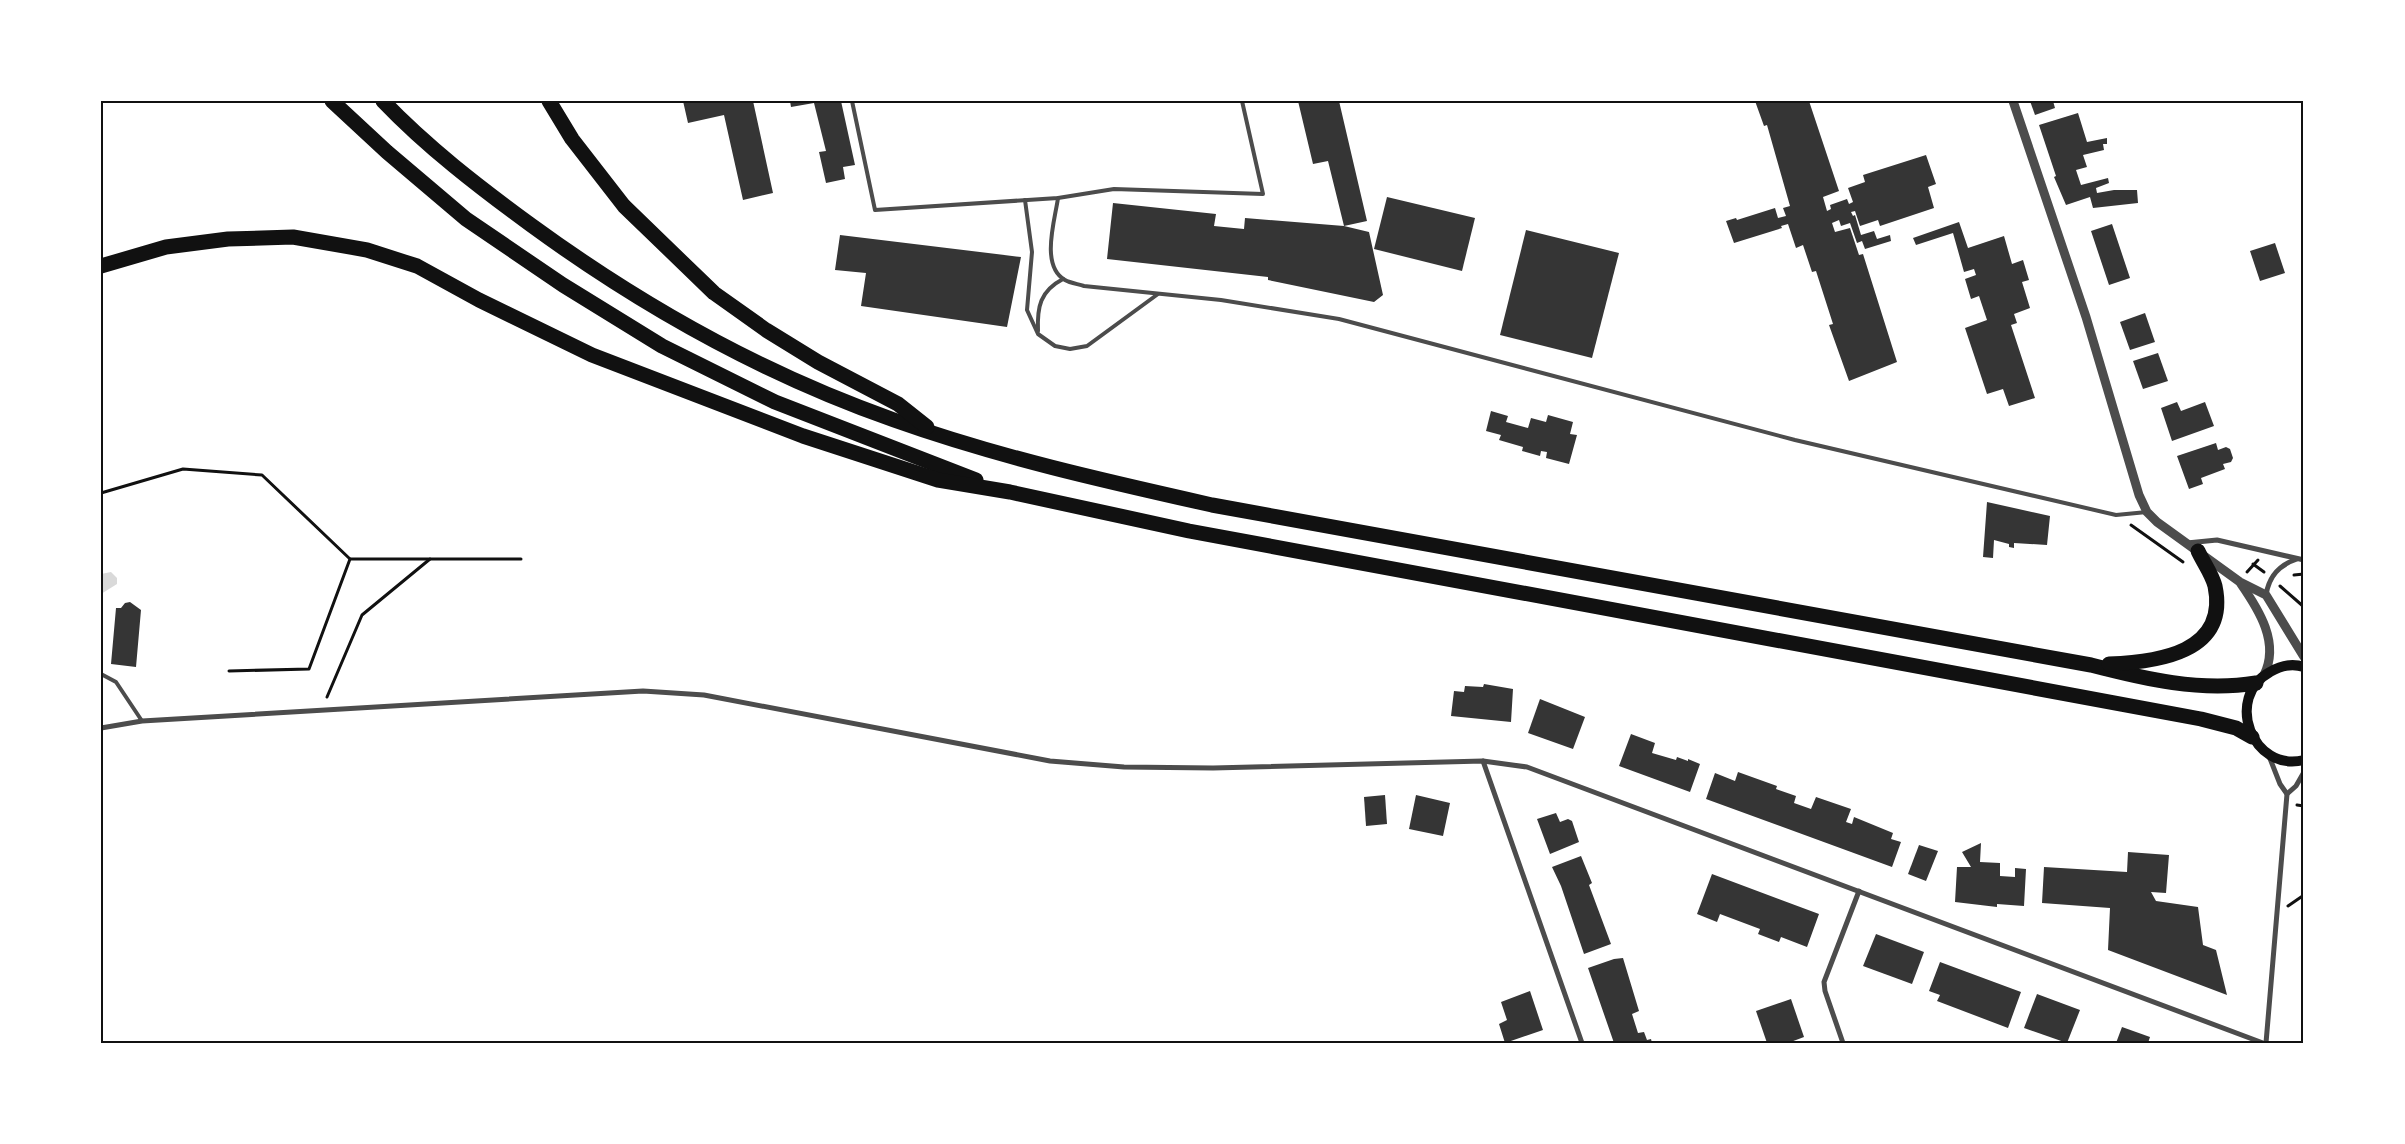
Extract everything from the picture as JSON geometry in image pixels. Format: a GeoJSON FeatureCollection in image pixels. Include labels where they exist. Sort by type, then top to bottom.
{"type":"FeatureCollection","features":[{"type":"Feature","properties":{"kind":"highway"},"geometry":{"type":"LineString","coordinates":[[332,101],[387,152],[466,219],[563,285],[662,346],[775,402],[1010,492]]}},
{"type":"Feature","properties":{"kind":"highway"},"geometry":{"type":"LineString","coordinates":[[383,101],[403,122],[488,193],[577,259],[668,316],[734,351],[818,390],[936,434],[1097,480],[1212,505],[2091,665],[2166,682],[2224,686],[2260,679]]}},
{"type":"Feature","properties":{"kind":"highway"},"geometry":{"type":"LineString","coordinates":[[549,101],[572,138],[624,206],[714,293],[766,330],[818,362],[898,404],[936,434]]}},
{"type":"Feature","properties":{"kind":"highway"},"geometry":{"type":"LineString","coordinates":[[101,266],[166,247],[228,239],[292,237],[367,250],[417,266],[479,300],[592,355],[803,436],[938,480],[1010,492],[1189,531],[2201,719],[2236,728],[2252,737]]}},
{"type":"Feature","properties":{"kind":"highway"},"geometry":{"type":"LineString","coordinates":[[2091,665],[2130,663],[2166,657],[2187,650],[2202,638],[2212,621],[2216,599],[2214,585],[2192,547]]}},
{"type":"Feature","properties":{"kind":"main road"},"geometry":{"type":"LineString","coordinates":[[2304,667],[2288,666],[2276,668],[2260,679],[2249,695],[2246,708],[2246,722],[2252,737],[2268,754],[2289,761],[2304,760]]}},
{"type":"Feature","properties":{"kind":"street"},"geometry":{"type":"LineString","coordinates":[[2013,101],[2086,317],[2139,495],[2147,512],[2157,522],[2240,582],[2266,596],[2304,658]]}},
{"type":"Feature","properties":{"kind":"street"},"geometry":{"type":"LineString","coordinates":[[2192,547],[2204,540],[2217,540],[2301,560]]}},
{"type":"Feature","properties":{"kind":"street"},"geometry":{"type":"LineString","coordinates":[[2266,596],[2267,586],[2277,569],[2301,560]]}},
{"type":"Feature","properties":{"kind":"street"},"geometry":{"type":"LineString","coordinates":[[2240,582],[2260,612],[2268,637],[2269,661],[2260,679]]}},
{"type":"Feature","properties":{"kind":"street"},"geometry":{"type":"LineString","coordinates":[[101,728],[142,721],[643,691],[704,695],[1050,761],[1124,767],[1213,768],[1483,762],[1526,767],[2265,1043],[2287,794],[2280,784],[2268,754]]}},
{"type":"Feature","properties":{"kind":"street"},"geometry":{"type":"LineString","coordinates":[[1483,762],[1582,1043]]}},
{"type":"Feature","properties":{"kind":"street"},"geometry":{"type":"LineString","coordinates":[[2287,794],[2296,786],[2304,772]]}},
{"type":"Feature","properties":{"kind":"street"},"geometry":{"type":"LineString","coordinates":[[1843,1043],[1825,991],[1824,982],[1859,891]]}},
{"type":"Feature","properties":{"kind":"lane"},"geometry":{"type":"LineString","coordinates":[[852,101],[875,210],[1058,198],[1114,189],[1263,194],[1242,101]]}},
{"type":"Feature","properties":{"kind":"lane"},"geometry":{"type":"LineString","coordinates":[[1058,198],[1049,249],[1054,267],[1063,279],[1084,286],[1221,300],[1339,319],[1795,440],[2116,515],[2147,512]]}},
{"type":"Feature","properties":{"kind":"lane"},"geometry":{"type":"LineString","coordinates":[[1025,200],[1032,252],[1027,310],[1038,334],[1055,346],[1070,349],[1087,346],[1158,294]]}},
{"type":"Feature","properties":{"kind":"lane"},"geometry":{"type":"LineString","coordinates":[[1038,334],[1037,312],[1043,297],[1051,285],[1063,279]]}},
{"type":"Feature","properties":{"kind":"lane"},"geometry":{"type":"LineString","coordinates":[[101,674],[116,682],[142,721]]}},
{"type":"Feature","properties":{"kind":"path"},"geometry":{"type":"LineString","coordinates":[[101,493],[184,469],[262,475],[350,559],[521,559]]}},
{"type":"Feature","properties":{"kind":"path"},"geometry":{"type":"LineString","coordinates":[[229,671],[309,669],[350,559]]}},
{"type":"Feature","properties":{"kind":"path"},"geometry":{"type":"LineString","coordinates":[[327,697],[362,615],[430,559]]}},
{"type":"Feature","properties":{"kind":"path"},"geometry":{"type":"LineString","coordinates":[[2279,586],[2304,607]]}},
{"type":"Feature","properties":{"kind":"path"},"geometry":{"type":"LineString","coordinates":[[2278,907],[2291,906],[2304,895]]}},
{"type":"Feature","properties":{"kind":"shaded area"},"geometry":{"type":"Polygon","coordinates":[[[111,572],[117,578],[117,584],[101,594],[101,574],[111,572]]]}},
{"type":"Feature","properties":{"kind":"building"},"geometry":{"type":"Polygon","coordinates":[[[683,101],[753,101],[773,193],[743,200],[724,115],[688,123],[683,101]]]}},
{"type":"Feature","properties":{"kind":"building"},"geometry":{"type":"Polygon","coordinates":[[[790,101],[841,101],[855,165],[843,167],[845,179],[826,183],[819,152],[826,151],[814,103],[791,107],[790,101]]]}},
{"type":"Feature","properties":{"kind":"building"},"geometry":{"type":"Polygon","coordinates":[[[1298,101],[1339,101],[1367,221],[1344,226],[1328,161],[1313,164],[1298,101]]]}},
{"type":"Feature","properties":{"kind":"building"},"geometry":{"type":"Polygon","coordinates":[[[1755,101],[1809,101],[1839,191],[1823,197],[1827,211],[1831,209],[1830,205],[1847,199],[1849,204],[1853,202],[1848,188],[1865,182],[1863,175],[1926,155],[1936,184],[1928,187],[1934,208],[1880,226],[1878,220],[1860,226],[1855,211],[1851,212],[1853,216],[1855,215],[1861,235],[1874,231],[1877,239],[1890,235],[1891,241],[1865,249],[1862,241],[1857,243],[1850,223],[1841,226],[1839,220],[1832,223],[1835,232],[1850,228],[1859,255],[1863,254],[1897,362],[1849,381],[1829,325],[1833,324],[1816,271],[1812,272],[1803,245],[1796,248],[1788,224],[1781,226],[1782,228],[1734,243],[1726,221],[1736,218],[1737,220],[1775,208],[1778,218],[1786,216],[1783,208],[1790,206],[1767,125],[1764,126],[1755,101]]]}},
{"type":"Feature","properties":{"kind":"building"},"geometry":{"type":"Polygon","coordinates":[[[2030,101],[2053,101],[2055,108],[2035,115],[2030,101]]]}},
{"type":"Feature","properties":{"kind":"building"},"geometry":{"type":"Polygon","coordinates":[[[2078,113],[2087,142],[2107,138],[2107,144],[2103,144],[2104,150],[2083,155],[2087,167],[2076,170],[2081,185],[2108,178],[2109,183],[2096,188],[2097,193],[2114,190],[2137,190],[2138,203],[2093,208],[2090,197],[2066,205],[2054,177],[2056,176],[2039,125],[2078,113]]]}},
{"type":"Feature","properties":{"kind":"building"},"geometry":{"type":"Polygon","coordinates":[[[1387,197],[1475,218],[1462,271],[1374,249],[1387,197]]]}},
{"type":"Feature","properties":{"kind":"building"},"geometry":{"type":"Polygon","coordinates":[[[1113,203],[1216,214],[1214,226],[1244,229],[1245,218],[1344,226],[1369,232],[1383,295],[1374,302],[1268,280],[1268,277],[1107,259],[1113,203]]]}},
{"type":"Feature","properties":{"kind":"building"},"geometry":{"type":"Polygon","coordinates":[[[1959,222],[1968,248],[2004,236],[2012,264],[2023,260],[2029,280],[2022,282],[2030,308],[2014,314],[2017,323],[2011,325],[2035,398],[2009,406],[2003,389],[1987,394],[1965,328],[1987,320],[1979,296],[1971,299],[1965,279],[1976,275],[1974,269],[1964,272],[1953,233],[1916,245],[1913,238],[1959,222]]]}},
{"type":"Feature","properties":{"kind":"building"},"geometry":{"type":"Polygon","coordinates":[[[2112,224],[2130,278],[2109,285],[2091,231],[2112,224]]]}},
{"type":"Feature","properties":{"kind":"building"},"geometry":{"type":"Polygon","coordinates":[[[1526,230],[1619,253],[1592,358],[1500,335],[1526,230]]]}},
{"type":"Feature","properties":{"kind":"building"},"geometry":{"type":"Polygon","coordinates":[[[840,235],[1021,257],[1007,327],[861,306],[866,273],[835,270],[840,235]]]}},
{"type":"Feature","properties":{"kind":"building"},"geometry":{"type":"Polygon","coordinates":[[[2275,243],[2285,273],[2260,281],[2250,251],[2275,243]]]}},
{"type":"Feature","properties":{"kind":"building"},"geometry":{"type":"Polygon","coordinates":[[[2145,313],[2155,342],[2130,350],[2120,322],[2145,313]]]}},
{"type":"Feature","properties":{"kind":"building"},"geometry":{"type":"Polygon","coordinates":[[[2158,353],[2168,381],[2143,389],[2133,361],[2158,353]]]}},
{"type":"Feature","properties":{"kind":"building"},"geometry":{"type":"Polygon","coordinates":[[[2177,402],[2181,411],[2205,402],[2214,426],[2172,441],[2161,408],[2177,402]]]}},
{"type":"Feature","properties":{"kind":"building"},"geometry":{"type":"Polygon","coordinates":[[[1491,411],[1508,416],[1506,422],[1528,428],[1531,418],[1546,422],[1548,415],[1573,422],[1570,434],[1577,435],[1569,464],[1546,458],[1547,452],[1541,451],[1540,456],[1522,451],[1523,447],[1499,440],[1501,435],[1486,431],[1491,411]]]}},
{"type":"Feature","properties":{"kind":"building"},"geometry":{"type":"Polygon","coordinates":[[[2216,443],[2218,450],[2226,447],[2230,449],[2233,458],[2231,462],[2223,464],[2225,469],[2201,478],[2203,484],[2189,489],[2177,456],[2216,443]]]}},
{"type":"Feature","properties":{"kind":"building"},"geometry":{"type":"Polygon","coordinates":[[[1987,502],[2050,516],[2047,545],[2014,543],[2014,548],[2009,547],[2009,544],[1994,540],[1993,558],[1983,557],[1987,502]]]}},
{"type":"Feature","properties":{"kind":"building"},"geometry":{"type":"Polygon","coordinates":[[[130,602],[141,610],[136,667],[111,664],[116,608],[121,608],[125,603],[130,602]]]}},
{"type":"Feature","properties":{"kind":"building"},"geometry":{"type":"Polygon","coordinates":[[[1484,684],[1513,689],[1511,722],[1451,716],[1454,691],[1464,692],[1465,686],[1483,687],[1484,684]]]}},
{"type":"Feature","properties":{"kind":"building"},"geometry":{"type":"Polygon","coordinates":[[[1540,699],[1585,717],[1573,749],[1528,733],[1540,699]]]}},
{"type":"Feature","properties":{"kind":"building"},"geometry":{"type":"Polygon","coordinates":[[[1631,734],[1655,743],[1652,753],[1676,760],[1677,757],[1688,761],[1688,759],[1700,764],[1690,792],[1619,766],[1631,734]]]}},
{"type":"Feature","properties":{"kind":"building"},"geometry":{"type":"Polygon","coordinates":[[[1738,772],[1777,786],[1776,789],[1796,796],[1794,803],[1811,809],[1816,797],[1851,809],[1846,822],[1852,824],[1854,817],[1893,833],[1891,839],[1901,842],[1892,867],[1706,799],[1715,773],[1735,781],[1738,772]]]}},
{"type":"Feature","properties":{"kind":"building"},"geometry":{"type":"Polygon","coordinates":[[[1385,795],[1387,824],[1366,826],[1364,797],[1385,795]]]}},
{"type":"Feature","properties":{"kind":"building"},"geometry":{"type":"Polygon","coordinates":[[[1416,795],[1450,803],[1443,836],[1409,829],[1416,795]]]}},
{"type":"Feature","properties":{"kind":"building"},"geometry":{"type":"Polygon","coordinates":[[[1556,813],[1560,822],[1568,819],[1572,821],[1579,842],[1550,854],[1537,819],[1556,813]]]}},
{"type":"Feature","properties":{"kind":"building"},"geometry":{"type":"Polygon","coordinates":[[[1981,843],[1980,862],[2000,863],[2000,876],[2015,877],[2015,868],[2026,869],[2024,906],[1997,904],[1997,907],[1955,902],[1957,867],[1971,867],[1962,852],[1981,843]]]}},
{"type":"Feature","properties":{"kind":"building"},"geometry":{"type":"Polygon","coordinates":[[[1919,845],[1938,851],[1926,881],[1908,874],[1919,845]]]}},
{"type":"Feature","properties":{"kind":"building"},"geometry":{"type":"Polygon","coordinates":[[[2128,852],[2169,855],[2166,893],[2151,892],[2156,901],[2198,907],[2203,945],[2216,950],[2227,995],[2108,950],[2110,908],[2042,903],[2044,867],[2127,872],[2128,852]]]}},
{"type":"Feature","properties":{"kind":"building"},"geometry":{"type":"Polygon","coordinates":[[[1581,856],[1592,883],[1589,885],[1611,944],[1584,954],[1561,886],[1552,867],[1581,856]]]}},
{"type":"Feature","properties":{"kind":"building"},"geometry":{"type":"Polygon","coordinates":[[[1712,874],[1819,914],[1807,947],[1781,937],[1779,942],[1758,934],[1760,929],[1720,914],[1717,922],[1697,914],[1712,874]]]}},
{"type":"Feature","properties":{"kind":"building"},"geometry":{"type":"Polygon","coordinates":[[[1876,934],[1924,952],[1912,984],[1863,966],[1876,934]]]}},
{"type":"Feature","properties":{"kind":"building"},"geometry":{"type":"Polygon","coordinates":[[[1623,958],[1639,1011],[1632,1014],[1638,1033],[1644,1032],[1647,1040],[1651,1039],[1652,1043],[1614,1043],[1588,968],[1614,959],[1623,958]]]}},
{"type":"Feature","properties":{"kind":"building"},"geometry":{"type":"Polygon","coordinates":[[[1940,962],[2021,992],[2008,1028],[1937,1001],[1940,995],[1929,991],[1940,962]]]}},
{"type":"Feature","properties":{"kind":"building"},"geometry":{"type":"Polygon","coordinates":[[[1530,991],[1543,1030],[1505,1043],[1499,1024],[1507,1020],[1501,1002],[1530,991]]]}},
{"type":"Feature","properties":{"kind":"building"},"geometry":{"type":"Polygon","coordinates":[[[2037,994],[2080,1010],[2067,1043],[2024,1028],[2037,994]]]}},
{"type":"Feature","properties":{"kind":"building"},"geometry":{"type":"Polygon","coordinates":[[[1791,999],[1804,1037],[1788,1043],[1767,1043],[1756,1011],[1791,999]]]}},
{"type":"Feature","properties":{"kind":"building"},"geometry":{"type":"Polygon","coordinates":[[[2122,1027],[2150,1037],[2148,1043],[2116,1043],[2122,1027]]]}}]}
